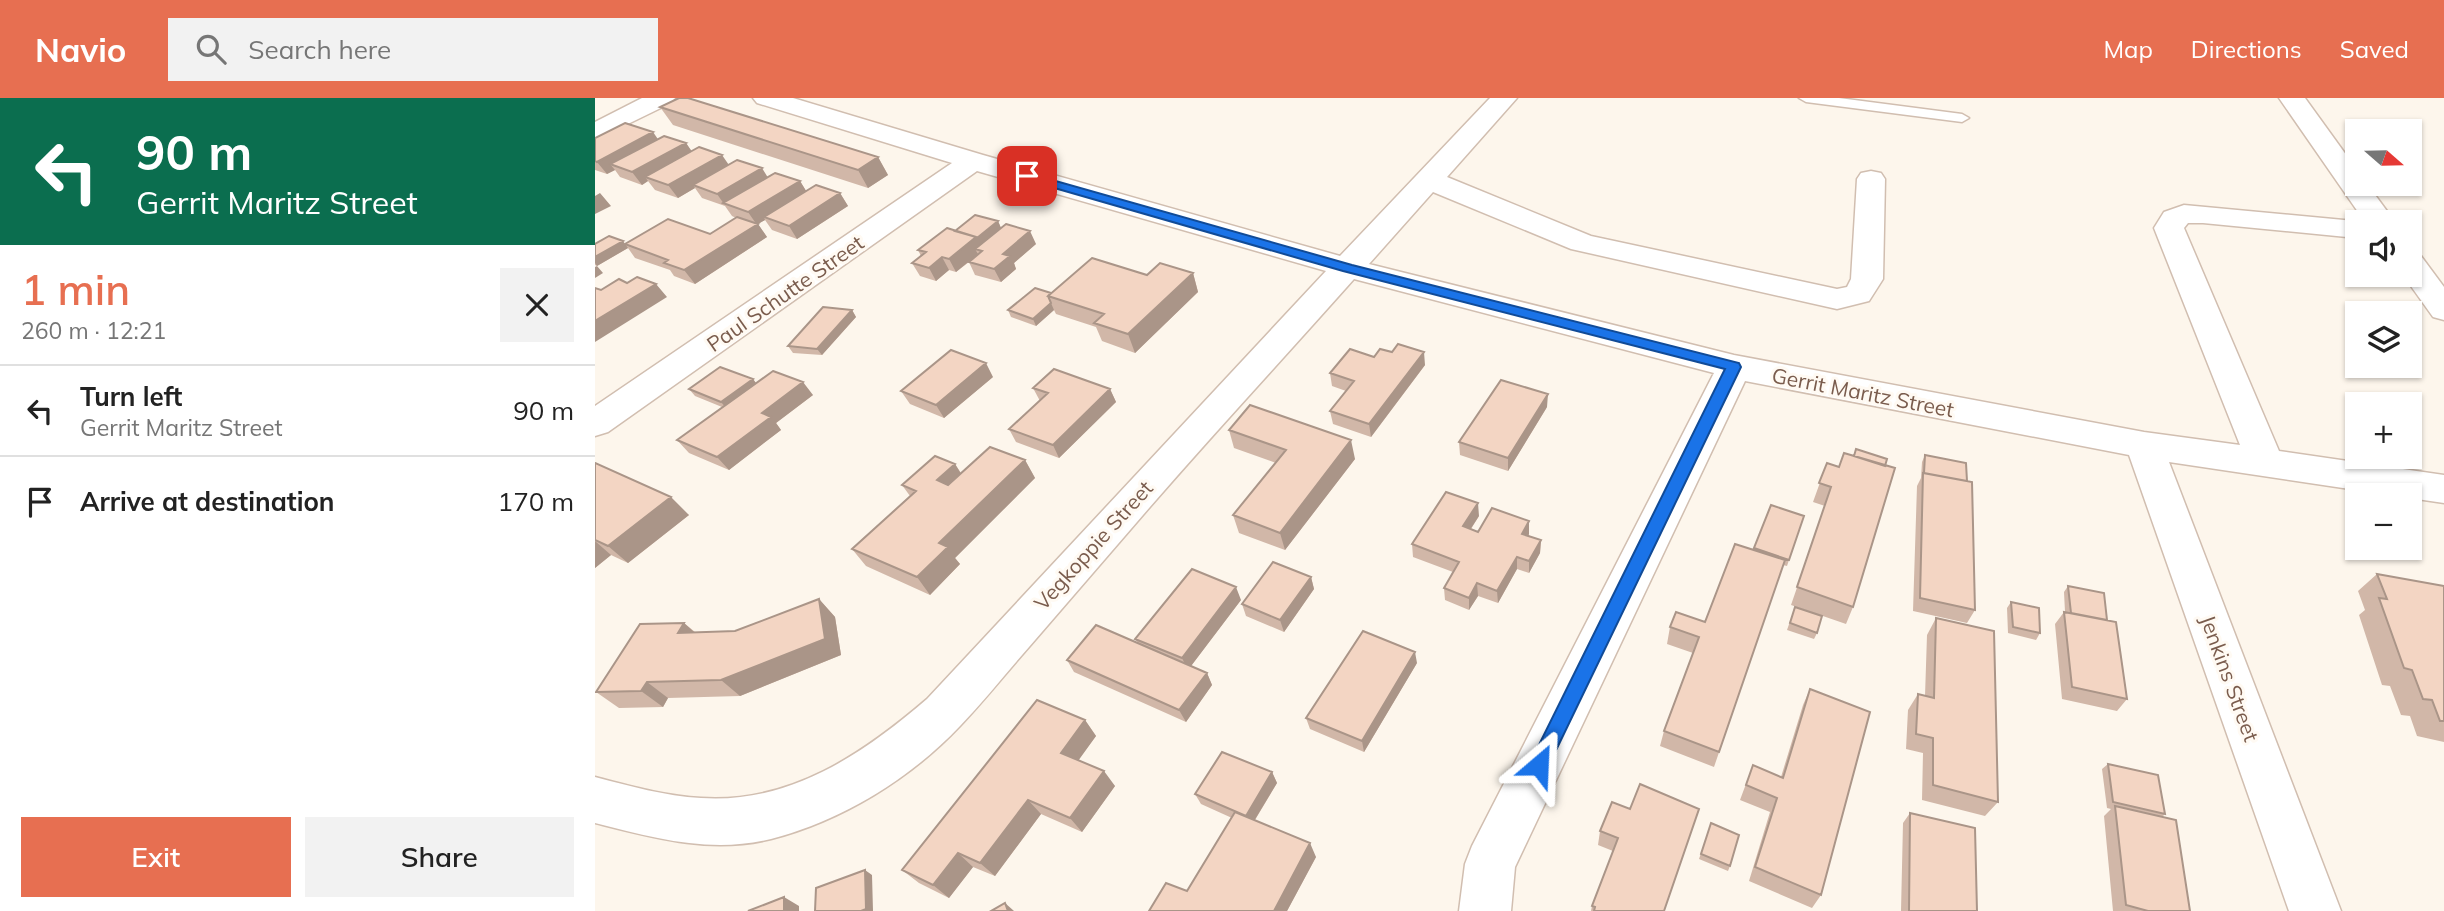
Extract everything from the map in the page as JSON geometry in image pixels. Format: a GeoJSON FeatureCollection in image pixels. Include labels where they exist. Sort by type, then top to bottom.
{"type":"FeatureCollection","features":[{"type":"Feature","properties":{"kind":"street"},"geometry":{"type":"LineString","coordinates":[[595,132],[662,98]]}},
{"type":"Feature","properties":{"kind":"street","name":"Gerrit Maritz Street"},"geometry":{"type":"LineString","coordinates":[[766,98],[973,161],[1348,268],[1734,367],[2144,445],[2444,489]]}},
{"type":"Feature","properties":{"kind":"street","name":"Vegkoppie Street"},"geometry":{"type":"LineString","coordinates":[[595,800],[662,817],[731,822],[792,808],[837,789],[874,769],[914,740],[943,713],[1145,487],[1504,98]]}},
{"type":"Feature","properties":{"kind":"street"},"geometry":{"type":"LineString","coordinates":[[2293,98],[2372,210]]}},
{"type":"Feature","properties":{"kind":"street","name":"Paul Schutte Street"},"geometry":{"type":"LineString","coordinates":[[595,423],[973,161]]}},
{"type":"Feature","properties":{"kind":"street"},"geometry":{"type":"LineString","coordinates":[[1429,180],[1582,243],[1837,299],[1859,294],[1867,279],[1871,179]]}},
{"type":"Feature","properties":{"kind":"street"},"geometry":{"type":"LineString","coordinates":[[2266,463],[2169,228],[2173,218],[2184,214],[2345,228]]}},
{"type":"Feature","properties":{"kind":"street"},"geometry":{"type":"LineString","coordinates":[[2422,280],[2444,310]]}},
{"type":"Feature","properties":{"kind":"street"},"geometry":{"type":"LineString","coordinates":[[1485,911],[1490,864],[1734,367]]}},
{"type":"Feature","properties":{"kind":"street","name":"Jenkins Street"},"geometry":{"type":"LineString","coordinates":[[2144,445],[2315,911]]}},
{"type":"Feature","properties":{"kind":"lane"},"geometry":{"type":"LineString","coordinates":[[1806,98],[1962,118]]}},
{"type":"Feature","properties":{"kind":"building"},"geometry":{"type":"Polygon","coordinates":[[[679,98],[688,98],[878,157],[858,170],[660,107],[679,98]]]}},
{"type":"Feature","properties":{"kind":"building"},"geometry":{"type":"Polygon","coordinates":[[[625,123],[653,132],[595,161],[595,138],[625,123]]]}},
{"type":"Feature","properties":{"kind":"building"},"geometry":{"type":"Polygon","coordinates":[[[664,136],[686,143],[632,172],[610,164],[664,136]]]}},
{"type":"Feature","properties":{"kind":"building"},"geometry":{"type":"Polygon","coordinates":[[[699,147],[722,155],[668,185],[645,177],[699,147]]]}},
{"type":"Feature","properties":{"kind":"building"},"geometry":{"type":"Polygon","coordinates":[[[737,160],[762,168],[717,194],[693,185],[737,160]]]}},
{"type":"Feature","properties":{"kind":"building"},"geometry":{"type":"Polygon","coordinates":[[[775,173],[800,181],[748,212],[723,203],[775,173]]]}},
{"type":"Feature","properties":{"kind":"building"},"geometry":{"type":"Polygon","coordinates":[[[816,185],[840,193],[789,226],[764,217],[816,185]]]}},
{"type":"Feature","properties":{"kind":"building"},"geometry":{"type":"Polygon","coordinates":[[[975,215],[998,221],[977,238],[955,231],[975,215]]]}},
{"type":"Feature","properties":{"kind":"building"},"geometry":{"type":"Polygon","coordinates":[[[737,217],[758,224],[684,270],[664,263],[668,260],[625,244],[668,219],[710,234],[737,217]]]}},
{"type":"Feature","properties":{"kind":"building"},"geometry":{"type":"Polygon","coordinates":[[[1006,224],[1030,231],[1003,254],[1010,256],[994,269],[969,262],[982,251],[975,249],[1006,224]]]}},
{"type":"Feature","properties":{"kind":"building"},"geometry":{"type":"Polygon","coordinates":[[[947,228],[976,237],[949,259],[942,257],[929,268],[912,263],[926,252],[918,250],[947,228]]]}},
{"type":"Feature","properties":{"kind":"building"},"geometry":{"type":"Polygon","coordinates":[[[609,236],[623,241],[595,257],[595,244],[609,236]]]}},
{"type":"Feature","properties":{"kind":"building"},"geometry":{"type":"Polygon","coordinates":[[[1092,258],[1147,275],[1160,263],[1193,273],[1128,334],[1094,323],[1104,314],[1048,296],[1092,258]]]}},
{"type":"Feature","properties":{"kind":"building"},"geometry":{"type":"Polygon","coordinates":[[[637,277],[656,284],[595,321],[595,288],[601,290],[619,279],[627,283],[637,277]]]}},
{"type":"Feature","properties":{"kind":"building"},"geometry":{"type":"Polygon","coordinates":[[[1035,288],[1051,293],[1048,296],[1051,303],[1033,319],[1008,310],[1035,288]]]}},
{"type":"Feature","properties":{"kind":"building"},"geometry":{"type":"Polygon","coordinates":[[[823,307],[852,310],[817,349],[788,346],[823,307]]]}},
{"type":"Feature","properties":{"kind":"building"},"geometry":{"type":"Polygon","coordinates":[[[1398,344],[1424,352],[1369,424],[1330,411],[1354,381],[1330,373],[1350,349],[1374,357],[1380,349],[1392,352],[1398,344]]]}},
{"type":"Feature","properties":{"kind":"building"},"geometry":{"type":"Polygon","coordinates":[[[951,350],[986,363],[936,405],[901,391],[951,350]]]}},
{"type":"Feature","properties":{"kind":"building"},"geometry":{"type":"Polygon","coordinates":[[[720,367],[753,379],[721,402],[689,389],[720,367]]]}},
{"type":"Feature","properties":{"kind":"building"},"geometry":{"type":"Polygon","coordinates":[[[1054,369],[1110,389],[1053,445],[1009,429],[1048,393],[1033,388],[1054,369]]]}},
{"type":"Feature","properties":{"kind":"building"},"geometry":{"type":"Polygon","coordinates":[[[773,371],[803,382],[762,413],[771,417],[717,457],[677,440],[773,371]]]}},
{"type":"Feature","properties":{"kind":"building"},"geometry":{"type":"Polygon","coordinates":[[[1501,380],[1548,394],[1508,458],[1459,442],[1501,380]]]}},
{"type":"Feature","properties":{"kind":"building"},"geometry":{"type":"Polygon","coordinates":[[[1250,405],[1351,440],[1280,533],[1233,515],[1286,450],[1229,430],[1250,405]]]}},
{"type":"Feature","properties":{"kind":"building"},"geometry":{"type":"Polygon","coordinates":[[[990,447],[1025,460],[939,543],[948,547],[917,577],[852,549],[916,491],[902,485],[935,456],[955,464],[937,480],[948,485],[990,447]]]}},
{"type":"Feature","properties":{"kind":"building"},"geometry":{"type":"Polygon","coordinates":[[[1856,449],[1887,459],[1885,466],[1854,456],[1856,449]]]}},
{"type":"Feature","properties":{"kind":"building"},"geometry":{"type":"Polygon","coordinates":[[[1844,453],[1895,468],[1853,607],[1797,587],[1831,487],[1819,483],[1827,463],[1839,467],[1844,453]]]}},
{"type":"Feature","properties":{"kind":"building"},"geometry":{"type":"Polygon","coordinates":[[[1925,455],[1966,463],[1967,481],[1924,473],[1925,455]]]}},
{"type":"Feature","properties":{"kind":"building"},"geometry":{"type":"Polygon","coordinates":[[[595,463],[671,497],[608,546],[595,540],[595,463]]]}},
{"type":"Feature","properties":{"kind":"building"},"geometry":{"type":"Polygon","coordinates":[[[1923,473],[1972,482],[1975,610],[1920,598],[1923,473]]]}},
{"type":"Feature","properties":{"kind":"building"},"geometry":{"type":"Polygon","coordinates":[[[1446,492],[1478,503],[1463,526],[1478,532],[1492,508],[1529,521],[1522,534],[1541,540],[1529,561],[1517,557],[1497,591],[1477,583],[1469,598],[1444,588],[1459,562],[1412,544],[1446,492]]]}},
{"type":"Feature","properties":{"kind":"building"},"geometry":{"type":"Polygon","coordinates":[[[1771,505],[1804,516],[1789,560],[1754,548],[1771,505]]]}},
{"type":"Feature","properties":{"kind":"building"},"geometry":{"type":"Polygon","coordinates":[[[1735,544],[1785,560],[1719,752],[1664,731],[1699,637],[1670,627],[1676,612],[1705,622],[1735,544]]]}},
{"type":"Feature","properties":{"kind":"building"},"geometry":{"type":"Polygon","coordinates":[[[1273,562],[1311,577],[1280,620],[1242,604],[1273,562]]]}},
{"type":"Feature","properties":{"kind":"building"},"geometry":{"type":"Polygon","coordinates":[[[1192,569],[1236,587],[1182,658],[1135,639],[1192,569]]]}},
{"type":"Feature","properties":{"kind":"building"},"geometry":{"type":"Polygon","coordinates":[[[2377,574],[2444,586],[2444,721],[2440,721],[2432,700],[2423,699],[2412,670],[2404,668],[2379,598],[2387,599],[2377,574]]]}},
{"type":"Feature","properties":{"kind":"building"},"geometry":{"type":"Polygon","coordinates":[[[2068,586],[2104,593],[2107,620],[2071,613],[2068,586]]]}},
{"type":"Feature","properties":{"kind":"building"},"geometry":{"type":"Polygon","coordinates":[[[819,599],[825,639],[721,680],[647,682],[641,691],[596,692],[640,624],[684,623],[678,633],[735,631],[819,599]]]}},
{"type":"Feature","properties":{"kind":"building"},"geometry":{"type":"Polygon","coordinates":[[[2011,602],[2039,608],[2040,633],[2013,627],[2011,602]]]}},
{"type":"Feature","properties":{"kind":"building"},"geometry":{"type":"Polygon","coordinates":[[[1795,607],[1822,616],[1817,633],[1790,623],[1795,607]]]}},
{"type":"Feature","properties":{"kind":"building"},"geometry":{"type":"Polygon","coordinates":[[[2064,612],[2116,622],[2127,699],[2072,687],[2064,612]]]}},
{"type":"Feature","properties":{"kind":"building"},"geometry":{"type":"Polygon","coordinates":[[[1936,618],[1994,631],[1998,802],[1933,785],[1933,738],[1916,734],[1918,694],[1934,698],[1936,618]]]}},
{"type":"Feature","properties":{"kind":"building"},"geometry":{"type":"Polygon","coordinates":[[[1096,625],[1207,673],[1179,710],[1067,660],[1096,625]]]}},
{"type":"Feature","properties":{"kind":"building"},"geometry":{"type":"Polygon","coordinates":[[[1363,631],[1415,652],[1362,741],[1306,718],[1363,631]]]}},
{"type":"Feature","properties":{"kind":"building"},"geometry":{"type":"Polygon","coordinates":[[[1810,689],[1870,712],[1821,895],[1755,867],[1777,798],[1746,785],[1753,765],[1783,778],[1810,689]]]}},
{"type":"Feature","properties":{"kind":"building"},"geometry":{"type":"Polygon","coordinates":[[[1037,700],[1085,720],[1061,753],[1104,771],[1070,818],[1028,800],[980,863],[958,853],[933,885],[902,870],[1037,700]]]}},
{"type":"Feature","properties":{"kind":"building"},"geometry":{"type":"Polygon","coordinates":[[[1222,752],[1272,772],[1246,816],[1195,794],[1222,752]]]}},
{"type":"Feature","properties":{"kind":"building"},"geometry":{"type":"Polygon","coordinates":[[[2108,764],[2158,775],[2165,814],[2113,802],[2108,764]]]}},
{"type":"Feature","properties":{"kind":"building"},"geometry":{"type":"Polygon","coordinates":[[[1640,784],[1699,809],[1664,911],[1594,911],[1595,907],[1592,906],[1618,838],[1600,831],[1612,802],[1630,809],[1640,784]]]}},
{"type":"Feature","properties":{"kind":"building"},"geometry":{"type":"Polygon","coordinates":[[[2115,806],[2176,820],[2190,911],[2148,911],[2126,905],[2115,806]]]}},
{"type":"Feature","properties":{"kind":"building"},"geometry":{"type":"Polygon","coordinates":[[[1235,812],[1310,843],[1274,911],[1149,911],[1166,883],[1187,891],[1235,812]]]}},
{"type":"Feature","properties":{"kind":"building"},"geometry":{"type":"Polygon","coordinates":[[[1910,813],[1975,828],[1977,911],[1909,911],[1910,813]]]}},
{"type":"Feature","properties":{"kind":"building"},"geometry":{"type":"Polygon","coordinates":[[[1711,823],[1739,835],[1730,866],[1701,854],[1711,823]]]}},
{"type":"Feature","properties":{"kind":"building"},"geometry":{"type":"Polygon","coordinates":[[[865,870],[866,909],[815,911],[816,888],[865,870]]]}},
{"type":"Feature","properties":{"kind":"building"},"geometry":{"type":"Polygon","coordinates":[[[784,897],[784,911],[748,911],[784,897]]]}},
{"type":"Feature","properties":{"kind":"building"},"geometry":{"type":"Polygon","coordinates":[[[1005,903],[1008,911],[991,911],[1005,903]]]}},
{"type":"Feature","properties":{"kind":"route"},"geometry":{"type":"LineString","coordinates":[[1027,176],[1348,268],[1734,367],[1539,765]]}}]}
